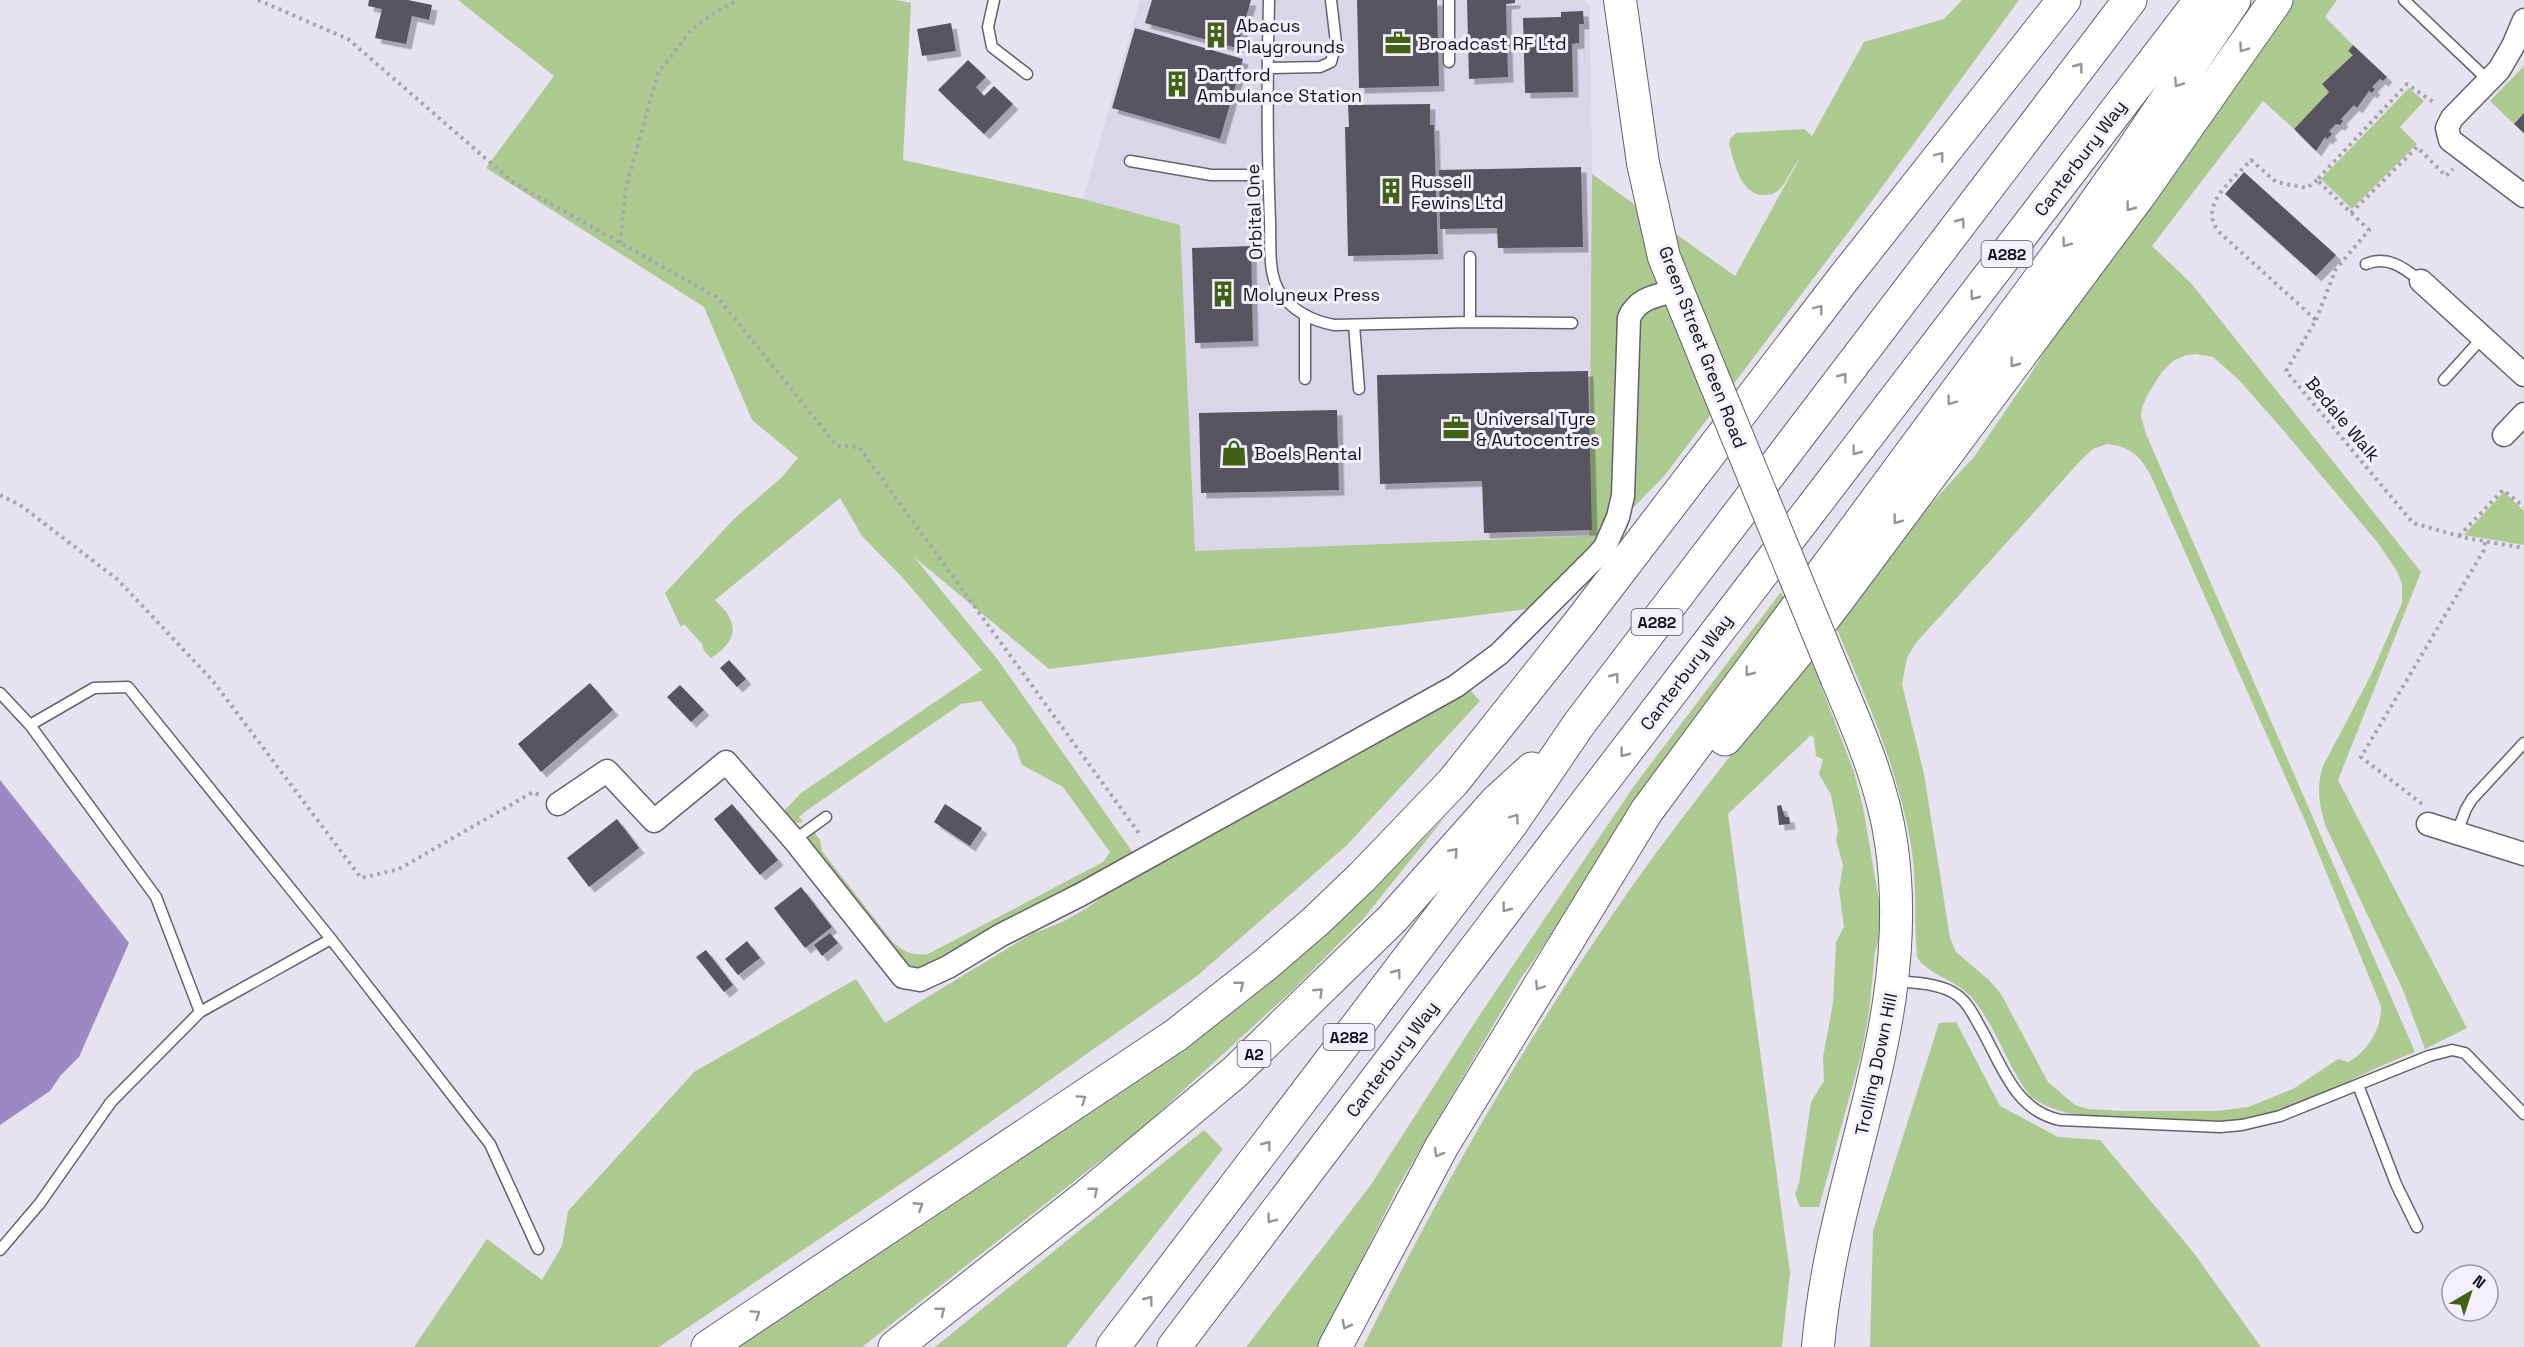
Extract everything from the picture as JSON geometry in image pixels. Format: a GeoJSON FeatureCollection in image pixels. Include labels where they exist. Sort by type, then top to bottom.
{"type":"FeatureCollection","features":[{"type":"Feature","properties":{"kind":"highway"},"geometry":{"type":"LineString","coordinates":[[708,1347],[1176,1035],[1266,964],[1362,877],[1461,773],[1578,625],[1843,279],[2064,0]]}},
{"type":"Feature","properties":{"kind":"highway","name":"A282"},"geometry":{"type":"LineString","coordinates":[[1113,1347],[1511,824],[1579,724],[2130,0]]}},
{"type":"Feature","properties":{"kind":"highway","name":"Canterbury Way"},"geometry":{"type":"LineString","coordinates":[[1174,1347],[1550,850],[2201,0]]}},
{"type":"Feature","properties":{"kind":"highway"},"geometry":{"type":"LineString","coordinates":[[1335,1347],[1442,1146],[1646,812],[2086,215],[2234,0]]}},
{"type":"Feature","properties":{"kind":"highway"},"geometry":{"type":"LineString","coordinates":[[1571,937],[1713,753],[1796,654],[1843,593],[2140,194],[2277,0]]}},
{"type":"Feature","properties":{"kind":"highway","name":"A2"},"geometry":{"type":"LineString","coordinates":[[895,1347],[1096,1189],[1236,1072],[1392,919],[1496,802],[1579,724]]}},
{"type":"Feature","properties":{"kind":"main road","name":"Green Street Green Road"},"geometry":{"type":"LineString","coordinates":[[1620,0],[1643,163],[1664,257],[1837,679]]}},
{"type":"Feature","properties":{"kind":"main road","name":"Trolling Down Hill"},"geometry":{"type":"LineString","coordinates":[[1818,1347],[1827,1266],[1878,1068],[1894,981],[1896,913],[1892,843],[1876,783],[1837,679]]}},
{"type":"Feature","properties":{"kind":"street"},"geometry":{"type":"LineString","coordinates":[[2524,20],[2509,54],[2489,81],[2452,118],[2447,128],[2450,140],[2524,196]]}},
{"type":"Feature","properties":{"kind":"street"},"geometry":{"type":"LineString","coordinates":[[2421,281],[2524,375]]}},
{"type":"Feature","properties":{"kind":"street"},"geometry":{"type":"LineString","coordinates":[[558,804],[607,771],[654,821],[726,762],[795,840],[904,978],[915,981],[948,966],[1456,686],[1499,654],[1605,547],[1618,518],[1623,496],[1629,318],[1634,307],[1642,300],[1677,290]]}},
{"type":"Feature","properties":{"kind":"street"},"geometry":{"type":"LineString","coordinates":[[2505,435],[2524,414]]}},
{"type":"Feature","properties":{"kind":"street"},"geometry":{"type":"LineString","coordinates":[[2427,815],[2457,832],[2524,854]]}},
{"type":"Feature","properties":{"kind":"lane"},"geometry":{"type":"LineString","coordinates":[[994,0],[988,27],[992,46],[1027,74]]}},
{"type":"Feature","properties":{"kind":"lane","name":"Orbital One"},"geometry":{"type":"LineString","coordinates":[[1269,0],[1268,175],[1274,279],[1280,293],[1305,316],[1316,322],[1334,326],[1572,322]]}},
{"type":"Feature","properties":{"kind":"lane"},"geometry":{"type":"LineString","coordinates":[[1268,68],[1320,67],[1331,62],[1336,43],[1331,0]]}},
{"type":"Feature","properties":{"kind":"lane"},"geometry":{"type":"LineString","coordinates":[[1449,0],[1449,62]]}},
{"type":"Feature","properties":{"kind":"lane"},"geometry":{"type":"LineString","coordinates":[[2404,0],[2489,81]]}},
{"type":"Feature","properties":{"kind":"lane"},"geometry":{"type":"LineString","coordinates":[[1130,160],[1211,175],[1268,175]]}},
{"type":"Feature","properties":{"kind":"lane"},"geometry":{"type":"LineString","coordinates":[[1470,257],[1470,322]]}},
{"type":"Feature","properties":{"kind":"lane"},"geometry":{"type":"LineString","coordinates":[[2366,264],[2383,260],[2394,263],[2421,281]]}},
{"type":"Feature","properties":{"kind":"lane"},"geometry":{"type":"LineString","coordinates":[[1305,316],[1305,379]]}},
{"type":"Feature","properties":{"kind":"lane"},"geometry":{"type":"LineString","coordinates":[[1354,325],[1359,389]]}},
{"type":"Feature","properties":{"kind":"lane"},"geometry":{"type":"LineString","coordinates":[[2444,380],[2483,338]]}},
{"type":"Feature","properties":{"kind":"lane"},"geometry":{"type":"LineString","coordinates":[[30,725],[94,688],[128,687],[331,939],[490,1144],[538,1249]]}},
{"type":"Feature","properties":{"kind":"lane"},"geometry":{"type":"LineString","coordinates":[[0,693],[30,725],[156,897],[200,1012]]}},
{"type":"Feature","properties":{"kind":"lane"},"geometry":{"type":"LineString","coordinates":[[2457,832],[2472,799],[2524,743]]}},
{"type":"Feature","properties":{"kind":"lane"},"geometry":{"type":"LineString","coordinates":[[795,840],[826,817]]}},
{"type":"Feature","properties":{"kind":"lane"},"geometry":{"type":"LineString","coordinates":[[0,1250],[40,1203],[111,1102],[200,1012],[331,939]]}},
{"type":"Feature","properties":{"kind":"lane"},"geometry":{"type":"LineString","coordinates":[[1894,981],[1940,987],[1960,998],[1976,1018],[2009,1081],[2021,1098],[2032,1110],[2052,1118],[2084,1123],[2236,1126],[2280,1116],[2449,1050],[2459,1050],[2471,1058],[2524,1114]]}},
{"type":"Feature","properties":{"kind":"lane"},"geometry":{"type":"LineString","coordinates":[[2358,1085],[2396,1184],[2417,1227]]}},
{"type":"Feature","properties":{"kind":"path"},"geometry":{"type":"LineString","coordinates":[[258,0],[348,39],[514,183],[718,298],[837,446],[859,447],[1152,854]]}},
{"type":"Feature","properties":{"kind":"path"},"geometry":{"type":"LineString","coordinates":[[620,243],[626,186],[658,73],[691,30],[717,11],[738,0]]}},
{"type":"Feature","properties":{"kind":"path"},"geometry":{"type":"LineString","coordinates":[[2317,180],[2369,230],[2336,269],[2316,320],[2213,225],[2211,211],[2216,199],[2251,160],[2276,182],[2307,188],[2408,84],[2430,102],[2441,105]]}},
{"type":"Feature","properties":{"kind":"path"},"geometry":{"type":"LineString","coordinates":[[2351,213],[2416,147]]}},
{"type":"Feature","properties":{"kind":"path","name":"Bedale Walk"},"geometry":{"type":"LineString","coordinates":[[2316,320],[2286,371],[2414,523],[2485,542],[2524,548]]}},
{"type":"Feature","properties":{"kind":"path"},"geometry":{"type":"LineString","coordinates":[[2459,536],[2502,490],[2524,507]]}},
{"type":"Feature","properties":{"kind":"path"},"geometry":{"type":"LineString","coordinates":[[0,495],[20,505],[117,579],[213,681],[361,878],[399,869],[533,792],[558,804]]}},
{"type":"Feature","properties":{"kind":"path"},"geometry":{"type":"LineString","coordinates":[[2427,815],[2361,757],[2484,550],[2485,542]]}},
{"type":"Feature","properties":{"kind":"shaded area"},"geometry":{"type":"Polygon","coordinates":[[[1140,0],[1584,0],[1590,7],[1597,535],[1195,551],[1180,225],[1083,199],[1140,0]]]}},
{"type":"Feature","properties":{"kind":"shaded area"},"geometry":{"type":"Polygon","coordinates":[[[0,780],[129,943],[79,1057],[61,1075],[50,1091],[0,1125],[0,780]]]}},
{"type":"Feature","properties":{"kind":"green space"},"geometry":{"type":"Polygon","coordinates":[[[458,0],[897,0],[911,3],[903,160],[1083,199],[1180,225],[1195,551],[1589,536],[1592,174],[1735,276],[1800,158],[1778,191],[1768,195],[1755,194],[1744,184],[1733,160],[1729,144],[1730,139],[1736,133],[1804,129],[1812,136],[1864,42],[1944,19],[1962,0],[2019,0],[1871,202],[1665,475],[1536,608],[1049,669],[914,557],[998,660],[1136,857],[920,970],[907,968],[807,843],[810,835],[814,832],[820,840],[822,851],[892,941],[913,954],[928,954],[1103,862],[1110,852],[1063,787],[1022,765],[1015,745],[981,701],[961,704],[806,811],[799,817],[803,822],[796,823],[784,811],[801,793],[982,670],[902,577],[862,536],[840,498],[715,600],[727,613],[733,629],[727,645],[717,654],[711,658],[684,624],[681,627],[665,593],[734,519],[781,478],[798,458],[752,420],[704,307],[486,168],[554,76],[458,0]]]}},
{"type":"Feature","properties":{"kind":"green space"},"geometry":{"type":"Polygon","coordinates":[[[2294,0],[2337,0],[2325,17],[2353,45],[2348,51],[2353,55],[2322,84],[2329,92],[2294,129],[2263,101],[2152,246],[2191,283],[2421,572],[2338,780],[2467,1028],[2425,1049],[2403,990],[2326,827],[2320,804],[2319,789],[2323,766],[2372,673],[2402,603],[2402,584],[2397,571],[2378,543],[2238,379],[2213,357],[2186,355],[2173,361],[2162,372],[2149,392],[2142,407],[2141,416],[2146,434],[2415,1052],[2311,1098],[2268,1114],[2232,1121],[2186,1122],[2077,1115],[2042,1104],[2031,1097],[2015,1073],[1988,1021],[1972,998],[1958,986],[1928,969],[1917,957],[1914,878],[1907,823],[1881,737],[1836,627],[1929,506],[1974,457],[2030,375],[2131,214],[2294,0]],[[2107,444],[2093,449],[2082,459],[1915,644],[1907,658],[1902,684],[1924,774],[1950,938],[1956,952],[1989,980],[2001,994],[2048,1082],[2075,1105],[2088,1109],[2122,1111],[2217,1111],[2248,1107],[2293,1089],[2338,1059],[2348,1062],[2355,1058],[2367,1046],[2376,1031],[2381,1006],[2306,823],[2151,476],[2134,454],[2115,445],[2107,444]]]}},
{"type":"Feature","properties":{"kind":"green space"},"geometry":{"type":"Polygon","coordinates":[[[2524,66],[2524,113],[2514,124],[2490,101],[2524,66]]]}},
{"type":"Feature","properties":{"kind":"green space"},"geometry":{"type":"Polygon","coordinates":[[[2409,88],[2424,101],[2400,127],[2417,144],[2352,209],[2321,179],[2409,88]]]}},
{"type":"Feature","properties":{"kind":"green space"},"geometry":{"type":"Polygon","coordinates":[[[2504,492],[2524,511],[2524,545],[2464,535],[2504,492]]]}},
{"type":"Feature","properties":{"kind":"green space"},"geometry":{"type":"Polygon","coordinates":[[[1781,592],[1787,605],[1659,779],[1521,978],[1398,1187],[1318,1347],[1246,1347],[1370,1186],[1477,1019],[1634,786],[1781,592]]]}},
{"type":"Feature","properties":{"kind":"green space"},"geometry":{"type":"Polygon","coordinates":[[[1809,654],[1854,772],[1863,807],[1883,924],[1875,952],[1869,1012],[1861,1055],[1819,1207],[1800,1207],[1795,1194],[1799,1183],[1811,1102],[1824,1081],[1823,1057],[1833,1003],[1836,942],[1844,927],[1839,890],[1843,865],[1836,840],[1838,830],[1831,795],[1819,774],[1823,759],[1816,756],[1814,738],[1811,735],[1728,814],[1790,1273],[1782,1347],[1363,1347],[1424,1228],[1489,1110],[1595,940],[1698,797],[1809,654]]]}},
{"type":"Feature","properties":{"kind":"green space"},"geometry":{"type":"Polygon","coordinates":[[[1469,689],[1480,701],[1347,845],[1197,976],[948,1152],[659,1347],[414,1347],[487,1239],[542,1280],[562,1246],[568,1211],[694,1072],[856,979],[885,1023],[1033,933],[1058,924],[1081,911],[1123,879],[1469,689]]]}},
{"type":"Feature","properties":{"kind":"green space"},"geometry":{"type":"Polygon","coordinates":[[[1446,816],[1363,919],[1295,988],[1141,1129],[862,1347],[738,1347],[1117,1095],[1226,1018],[1339,920],[1446,816]]]}},
{"type":"Feature","properties":{"kind":"green space"},"geometry":{"type":"Polygon","coordinates":[[[1956,1022],[2000,1106],[2058,1137],[2100,1140],[2193,1252],[2261,1347],[1870,1347],[1873,1231],[1939,1023],[1956,1022]]]}},
{"type":"Feature","properties":{"kind":"green space"},"geometry":{"type":"Polygon","coordinates":[[[1204,1130],[1223,1149],[1066,1347],[935,1347],[1204,1130]]]}},
{"type":"Feature","properties":{"kind":"building"},"geometry":{"type":"Polygon","coordinates":[[[369,0],[408,0],[432,5],[429,20],[412,16],[406,44],[375,38],[382,9],[368,6],[369,0]]]}},
{"type":"Feature","properties":{"kind":"building","name":"Abacus Playgrounds"},"geometry":{"type":"Polygon","coordinates":[[[1152,0],[1251,0],[1237,48],[1145,23],[1152,0]]]}},
{"type":"Feature","properties":{"kind":"building","name":"Broadcast RF Ltd"},"geometry":{"type":"Polygon","coordinates":[[[1357,0],[1437,0],[1439,86],[1359,88],[1357,0]]]}},
{"type":"Feature","properties":{"kind":"building"},"geometry":{"type":"Polygon","coordinates":[[[1467,0],[1515,0],[1515,3],[1506,4],[1508,77],[1469,79],[1467,0]]]}},
{"type":"Feature","properties":{"kind":"building"},"geometry":{"type":"Polygon","coordinates":[[[1583,11],[1584,24],[1579,24],[1579,43],[1572,44],[1573,92],[1525,93],[1523,18],[1561,17],[1561,12],[1583,11]]]}},
{"type":"Feature","properties":{"kind":"building"},"geometry":{"type":"Polygon","coordinates":[[[951,23],[956,51],[922,56],[917,29],[951,23]]]}},
{"type":"Feature","properties":{"kind":"building","name":"Dartford Ambulance Station"},"geometry":{"type":"Polygon","coordinates":[[[1135,28],[1243,59],[1220,139],[1112,108],[1135,28]]]}},
{"type":"Feature","properties":{"kind":"building"},"geometry":{"type":"Polygon","coordinates":[[[2353,45],[2387,77],[2383,81],[2380,79],[2372,87],[2375,89],[2372,93],[2369,91],[2357,108],[2354,105],[2341,119],[2343,121],[2340,125],[2336,124],[2329,131],[2332,134],[2327,139],[2325,137],[2316,151],[2294,129],[2329,92],[2322,84],[2353,55],[2348,51],[2353,45]]]}},
{"type":"Feature","properties":{"kind":"building"},"geometry":{"type":"Polygon","coordinates":[[[968,60],[986,77],[976,87],[984,96],[994,86],[1013,104],[984,134],[938,90],[968,60]]]}},
{"type":"Feature","properties":{"kind":"building","name":"Russell Fewins Ltd"},"geometry":{"type":"Polygon","coordinates":[[[1430,104],[1430,125],[1434,125],[1438,254],[1348,256],[1345,127],[1349,127],[1348,105],[1430,104]]]}},
{"type":"Feature","properties":{"kind":"building"},"geometry":{"type":"Polygon","coordinates":[[[2524,113],[2524,133],[2514,124],[2524,113]]]}},
{"type":"Feature","properties":{"kind":"building"},"geometry":{"type":"Polygon","coordinates":[[[1581,167],[1583,247],[1498,248],[1497,228],[1440,229],[1439,170],[1581,167]]]}},
{"type":"Feature","properties":{"kind":"building"},"geometry":{"type":"Polygon","coordinates":[[[2244,172],[2336,255],[2316,276],[2225,194],[2244,172]]]}},
{"type":"Feature","properties":{"kind":"building","name":"Molyneux Press"},"geometry":{"type":"Polygon","coordinates":[[[1251,246],[1253,341],[1195,343],[1192,248],[1251,246]]]}},
{"type":"Feature","properties":{"kind":"building","name":"Universal Tyre & Autocentres"},"geometry":{"type":"Polygon","coordinates":[[[1588,371],[1592,530],[1484,533],[1482,481],[1380,484],[1377,375],[1588,371]]]}},
{"type":"Feature","properties":{"kind":"building"},"geometry":{"type":"Polygon","coordinates":[[[1337,410],[1339,490],[1201,493],[1199,413],[1337,410]]]}},
{"type":"Feature","properties":{"kind":"building"},"geometry":{"type":"Polygon","coordinates":[[[729,660],[746,679],[737,687],[720,668],[729,660]]]}},
{"type":"Feature","properties":{"kind":"building"},"geometry":{"type":"Polygon","coordinates":[[[590,683],[613,710],[541,772],[518,744],[590,683]]]}},
{"type":"Feature","properties":{"kind":"building"},"geometry":{"type":"Polygon","coordinates":[[[680,685],[704,710],[691,722],[667,697],[680,685]]]}},
{"type":"Feature","properties":{"kind":"building"},"geometry":{"type":"Polygon","coordinates":[[[732,804],[778,860],[760,875],[714,819],[732,804]]]}},
{"type":"Feature","properties":{"kind":"building"},"geometry":{"type":"Polygon","coordinates":[[[945,804],[982,828],[970,846],[934,822],[945,804]]]}},
{"type":"Feature","properties":{"kind":"building"},"geometry":{"type":"Polygon","coordinates":[[[1781,805],[1785,817],[1789,817],[1790,824],[1779,825],[1777,806],[1781,805]]]}},
{"type":"Feature","properties":{"kind":"building"},"geometry":{"type":"Polygon","coordinates":[[[617,819],[639,848],[589,887],[567,858],[617,819]]]}},
{"type":"Feature","properties":{"kind":"building"},"geometry":{"type":"Polygon","coordinates":[[[801,887],[832,927],[805,948],[774,908],[801,887]]]}},
{"type":"Feature","properties":{"kind":"building"},"geometry":{"type":"Polygon","coordinates":[[[830,933],[838,943],[822,956],[814,945],[830,933]]]}},
{"type":"Feature","properties":{"kind":"building"},"geometry":{"type":"Polygon","coordinates":[[[747,941],[760,958],[738,975],[725,959],[747,941]]]}},
{"type":"Feature","properties":{"kind":"building"},"geometry":{"type":"Polygon","coordinates":[[[706,950],[733,985],[724,992],[696,957],[706,950]]]}},
{"type":"Feature","properties":{"kind":"place","name":"Abacus Playgrounds"},"geometry":{"type":"Point","coordinates":[1216,35]}},
{"type":"Feature","properties":{"kind":"place","name":"Broadcast RF Ltd"},"geometry":{"type":"Point","coordinates":[1398,43]}},
{"type":"Feature","properties":{"kind":"place","name":"Dartford Ambulance Station"},"geometry":{"type":"Point","coordinates":[1177,84]}},
{"type":"Feature","properties":{"kind":"place","name":"Russell Fewins Ltd"},"geometry":{"type":"Point","coordinates":[1391,191]}},
{"type":"Feature","properties":{"kind":"place","name":"Molyneux Press"},"geometry":{"type":"Point","coordinates":[1223,294]}},
{"type":"Feature","properties":{"kind":"place","name":"Universal Tyre & Autocentres"},"geometry":{"type":"Point","coordinates":[1456,428]}},
{"type":"Feature","properties":{"kind":"place","name":"Boels Rental"},"geometry":{"type":"Point","coordinates":[1234,453]}}]}
